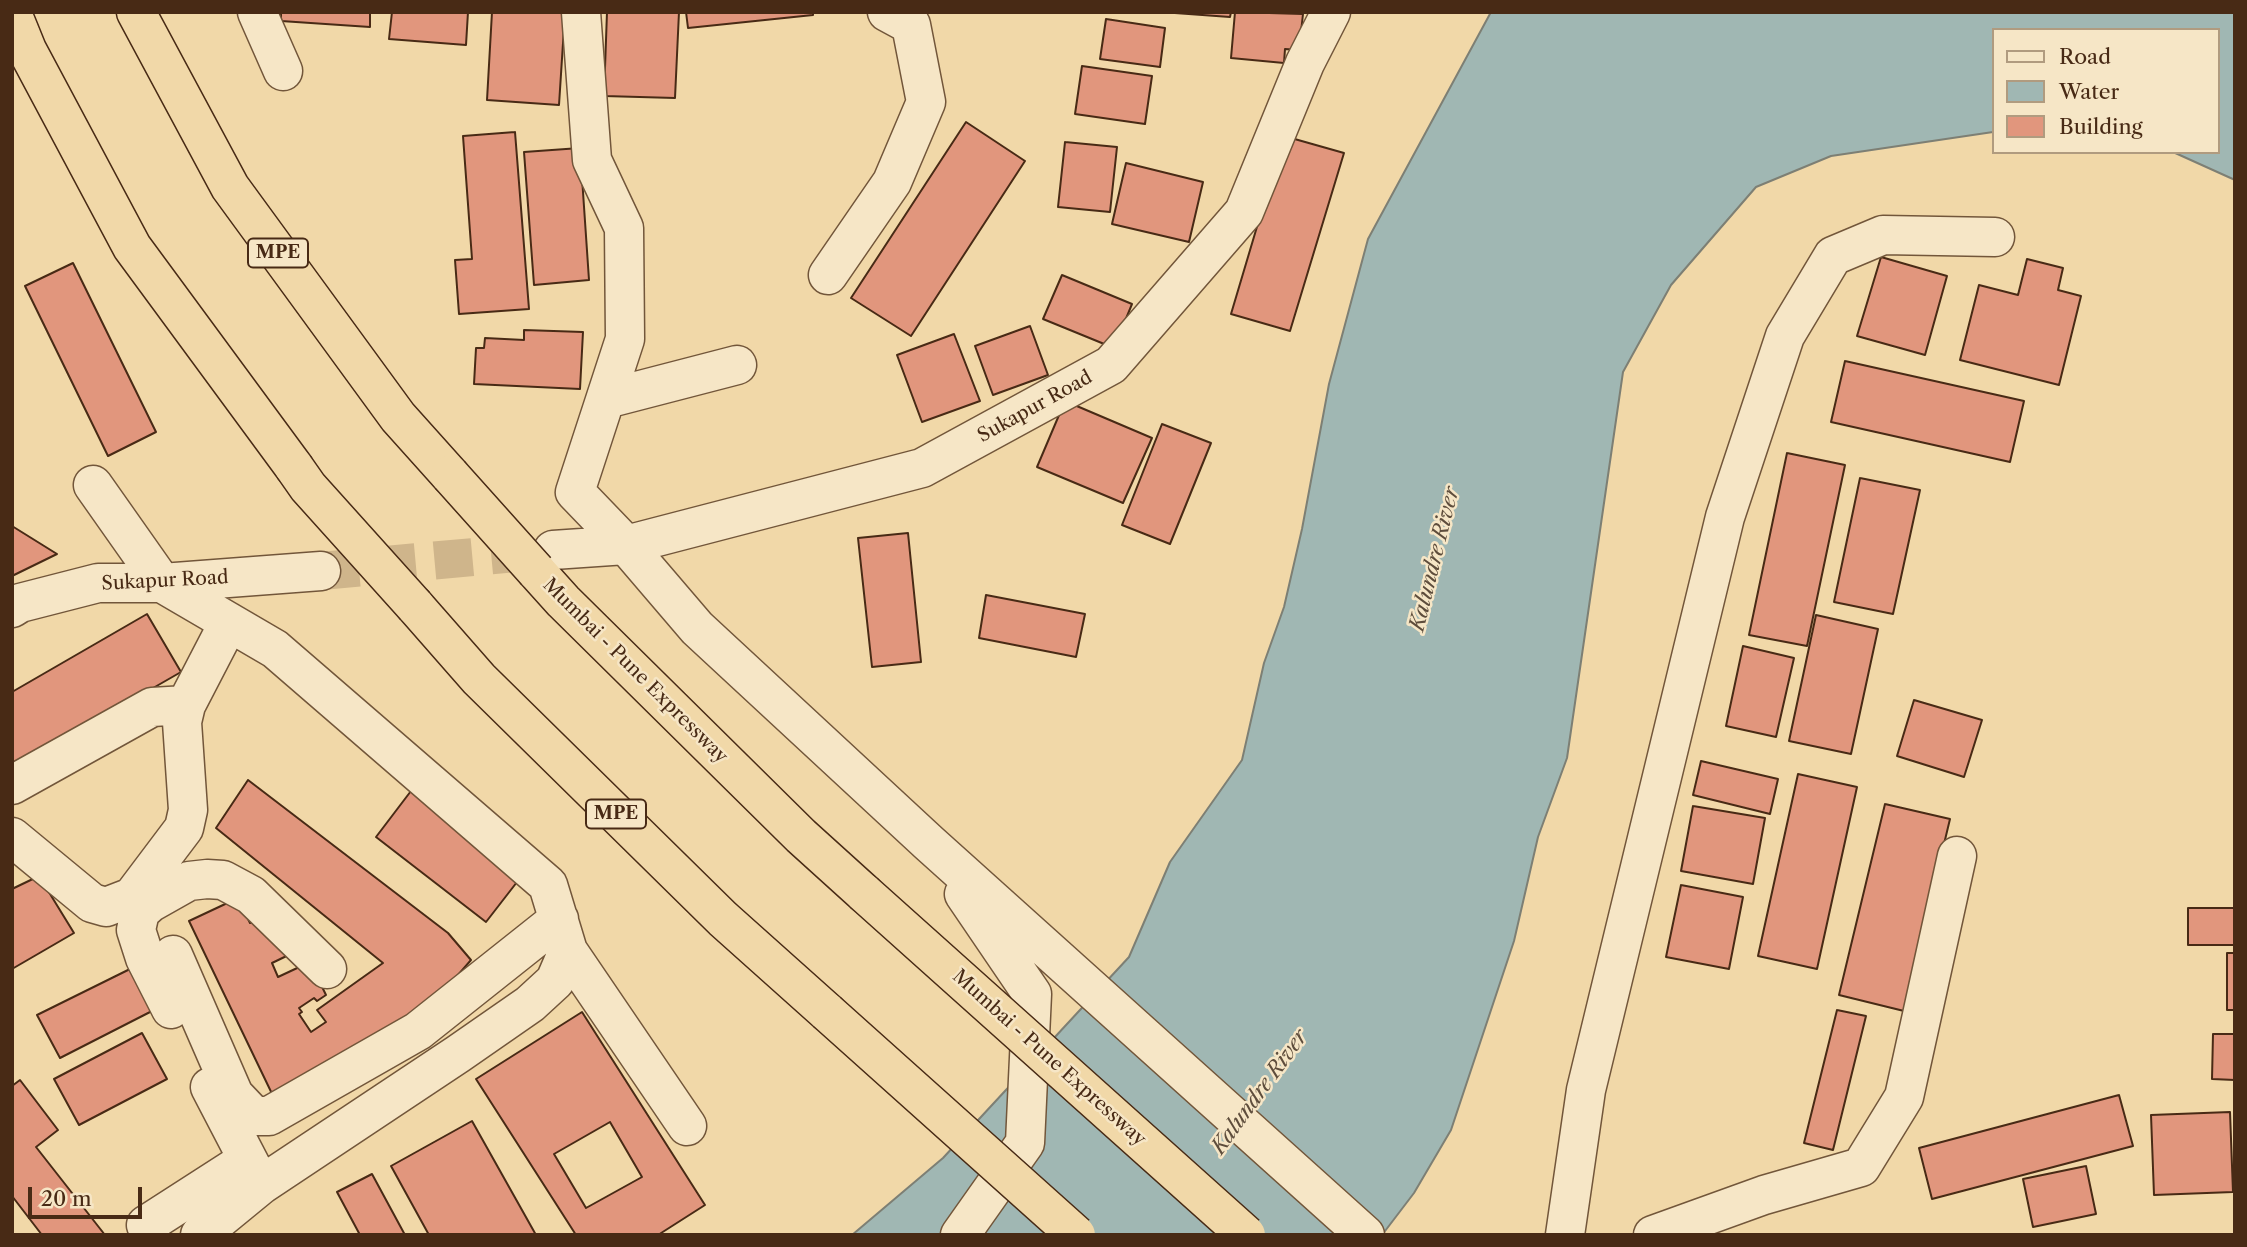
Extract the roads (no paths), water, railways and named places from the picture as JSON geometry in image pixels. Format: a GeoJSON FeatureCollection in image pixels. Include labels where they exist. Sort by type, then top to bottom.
{"type":"FeatureCollection","features":[{"type":"Feature","properties":{"kind":"highway","name":"Mumbai - Pune Expressway"},"geometry":{"type":"LineString","coordinates":[[136,12],[230,187],[398,417],[450,475],[545,561],[563,601],[801,836],[1247,1235]]}},
{"type":"Feature","properties":{"kind":"highway","name":"MPE"},"geometry":{"type":"LineString","coordinates":[[12,13],[27,50],[132,247],[308,487],[480,679],[723,919],[1076,1235]]}},
{"type":"Feature","properties":{"kind":"street"},"geometry":{"type":"LineString","coordinates":[[257,12],[283,71]]}},
{"type":"Feature","properties":{"kind":"street"},"geometry":{"type":"LineString","coordinates":[[581,12],[592,160],[624,228],[625,339],[575,492],[626,545],[697,628],[929,844],[1365,1235]]}},
{"type":"Feature","properties":{"kind":"street"},"geometry":{"type":"LineString","coordinates":[[828,275],[892,182],[926,102],[911,25],[887,12]]}},
{"type":"Feature","properties":{"kind":"street","name":"Sukapur Road"},"geometry":{"type":"LineString","coordinates":[[545,561],[626,545],[922,468],[1111,365],[1244,212],[1305,63],[1331,12]]}},
{"type":"Feature","properties":{"kind":"street"},"geometry":{"type":"LineString","coordinates":[[1564,1235],[1586,1090],[1725,517],[1785,336],[1833,256],[1882,235],[1995,237]]}},
{"type":"Feature","properties":{"kind":"street"},"geometry":{"type":"LineString","coordinates":[[606,399],[737,365]]}},
{"type":"Feature","properties":{"kind":"street"},"geometry":{"type":"LineString","coordinates":[[93,485],[162,583],[275,649],[548,885],[563,935],[687,1126]]}},
{"type":"Feature","properties":{"kind":"street","name":"Sukapur Road"},"geometry":{"type":"LineString","coordinates":[[12,608],[20,603],[98,583],[162,583],[321,571]]}},
{"type":"Feature","properties":{"kind":"street"},"geometry":{"type":"LineString","coordinates":[[12,837],[92,903],[106,907],[132,897],[184,828],[188,810],[182,722],[186,705],[229,622]]}},
{"type":"Feature","properties":{"kind":"street"},"geometry":{"type":"LineString","coordinates":[[12,785],[152,707],[186,705]]}},
{"type":"Feature","properties":{"kind":"street"},"geometry":{"type":"LineString","coordinates":[[929,844],[1032,994],[1026,1143],[960,1235]]}},
{"type":"Feature","properties":{"kind":"street"},"geometry":{"type":"LineString","coordinates":[[1653,1235],[1764,1195],[1861,1167],[1903,1097],[1957,856]]}},
{"type":"Feature","properties":{"kind":"street"},"geometry":{"type":"LineString","coordinates":[[254,1173],[145,958],[136,930],[140,912],[189,881],[223,880],[251,895],[327,969]]}},
{"type":"Feature","properties":{"kind":"street"},"geometry":{"type":"LineString","coordinates":[[173,955],[234,1095],[254,1116],[269,1116],[418,1031],[563,935]]}},
{"type":"Feature","properties":{"kind":"street"},"geometry":{"type":"LineString","coordinates":[[146,1226],[254,1173],[458,1054],[530,1004],[555,981],[563,935]]}},
{"type":"Feature","properties":{"kind":"street"},"geometry":{"type":"LineString","coordinates":[[200,1235],[254,1173]]}},
{"type":"Feature","properties":{"kind":"water","name":"Kalundre River"},"geometry":{"type":"Polygon","coordinates":[[[1491,12],[2235,12],[2235,180],[2177,154],[2219,154],[2219,28],[1992,28],[1992,132],[1831,156],[1756,187],[1671,285],[1623,372],[1567,758],[1538,837],[1514,941],[1451,1130],[1414,1193],[1382,1235],[852,1235],[943,1158],[1129,957],[1170,862],[1242,760],[1264,663],[1284,607],[1302,529],[1329,384],[1368,239],[1491,12]]]}},
{"type":"Feature","properties":{"kind":"tunnel"},"geometry":{"type":"LineString","coordinates":[[321,571],[549,550]]}}]}
